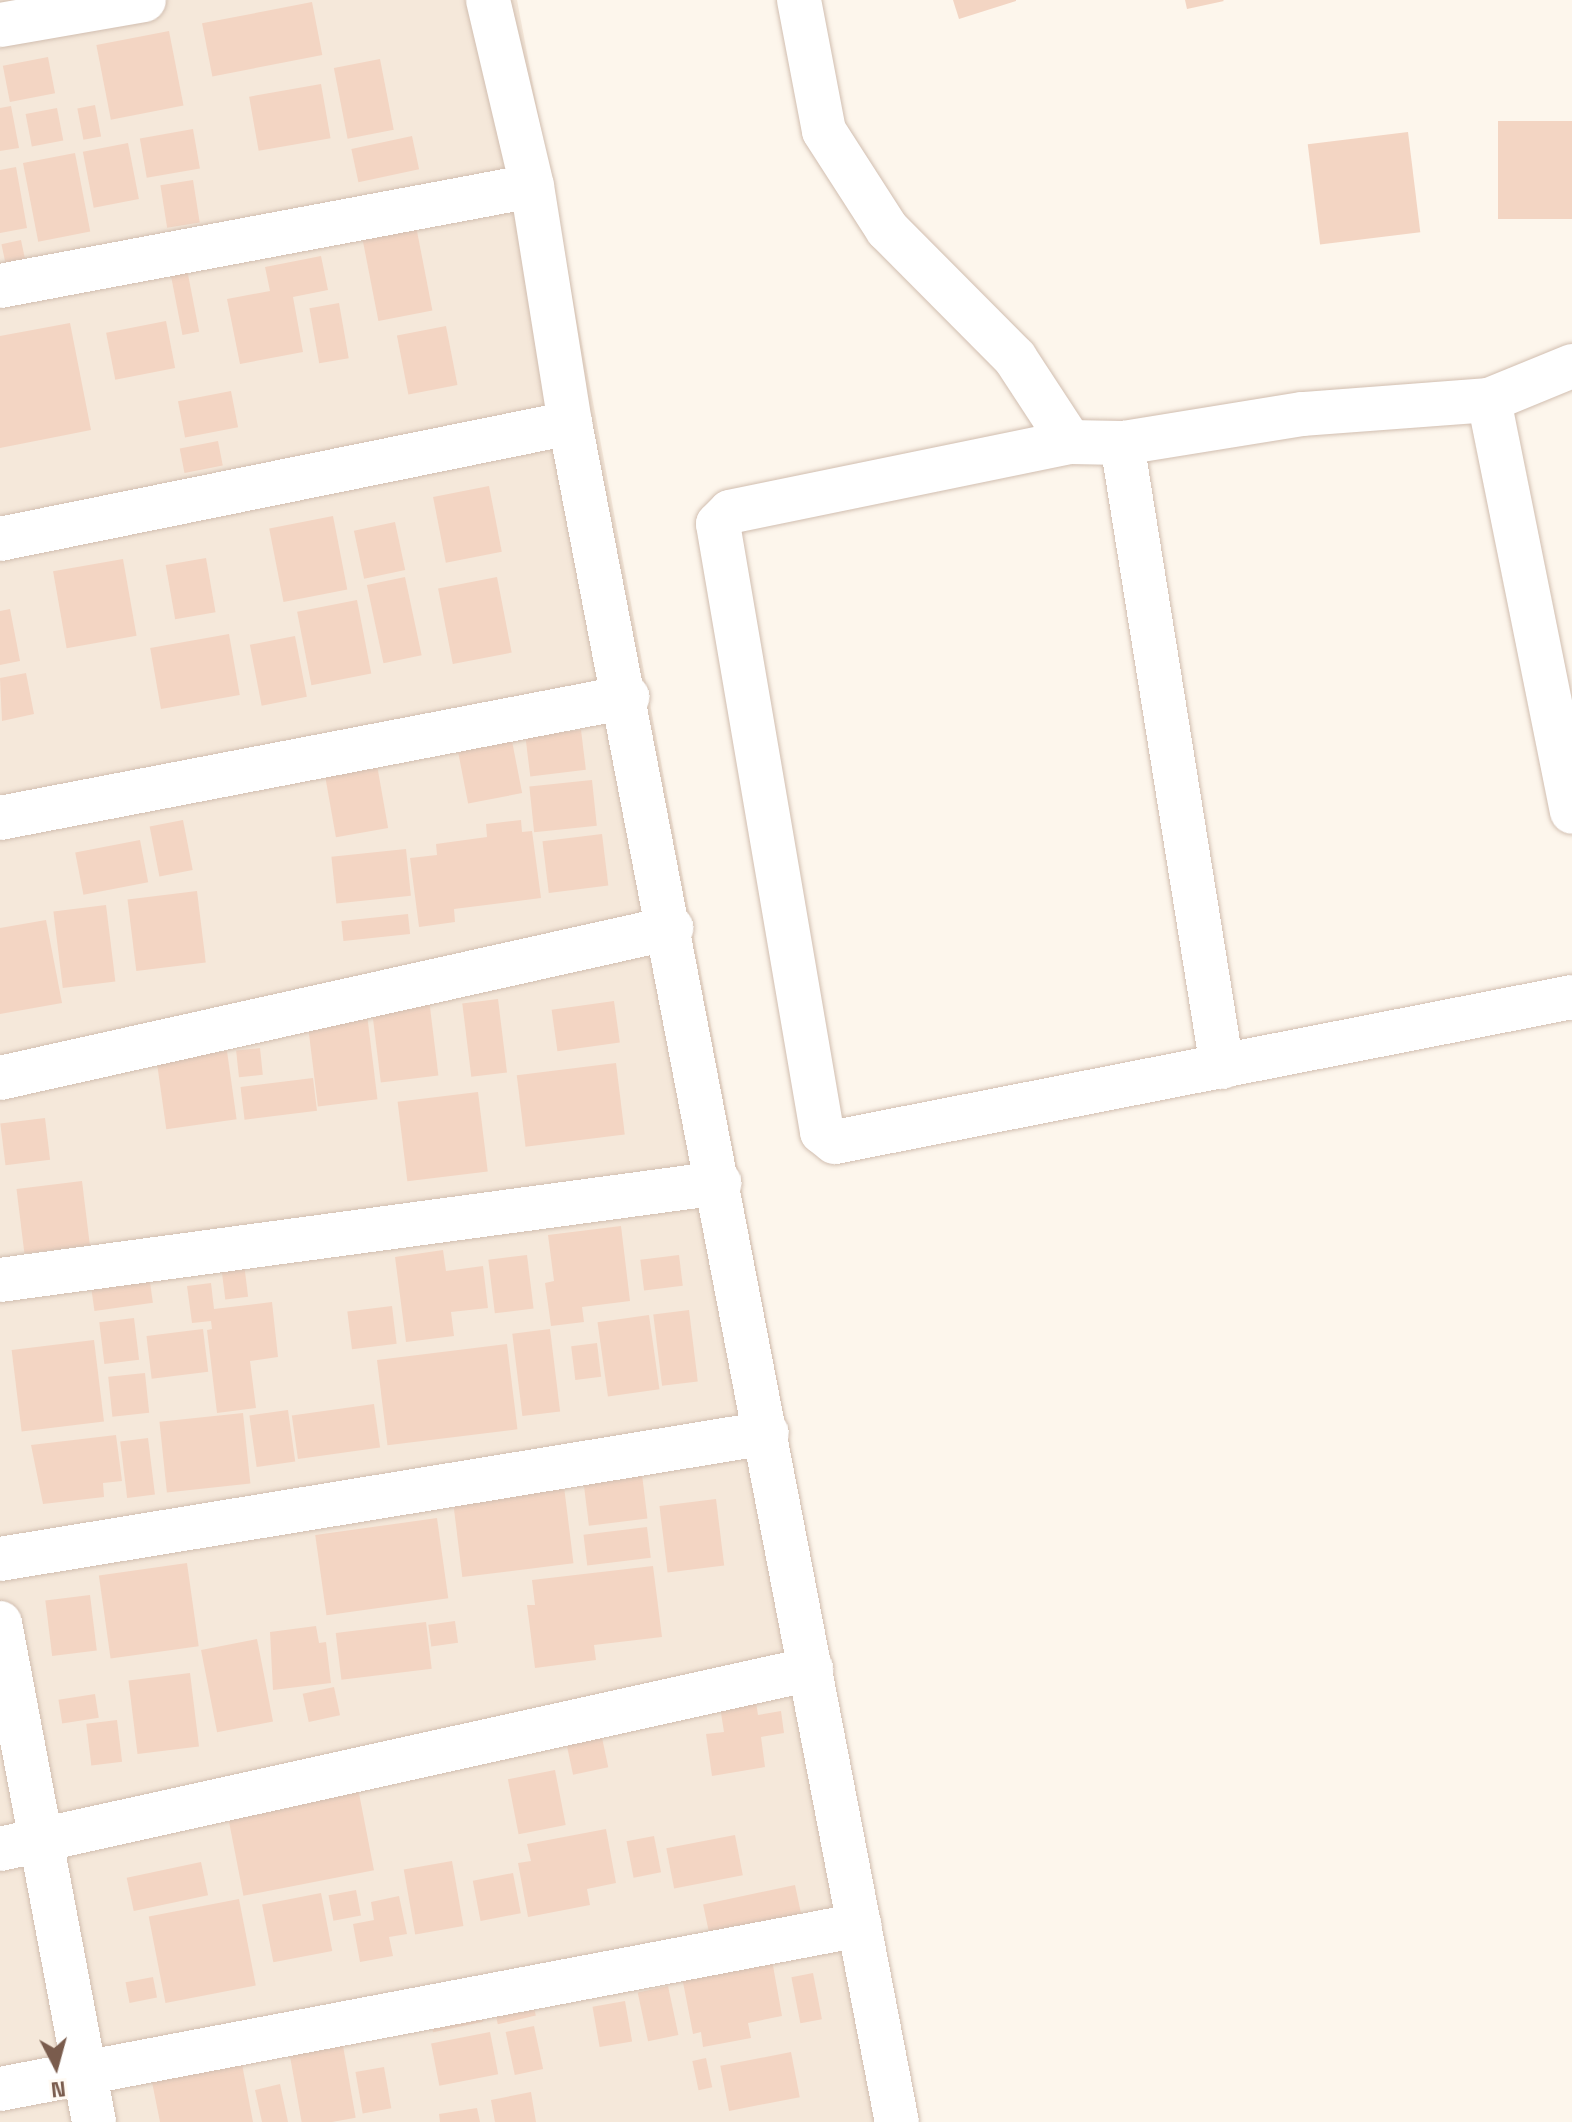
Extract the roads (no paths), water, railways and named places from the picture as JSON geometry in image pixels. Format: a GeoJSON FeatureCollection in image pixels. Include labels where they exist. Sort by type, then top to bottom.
{"type":"FeatureCollection","features":[{"type":"Feature","properties":{"kind":"street"},"geometry":{"type":"LineString","coordinates":[[0,25],[144,0]]}},
{"type":"Feature","properties":{"kind":"street"},"geometry":{"type":"LineString","coordinates":[[488,0],[532,186],[570,423],[627,697],[897,2122]]}},
{"type":"Feature","properties":{"kind":"street"},"geometry":{"type":"LineString","coordinates":[[799,0],[824,131],[887,229],[1015,358],[1070,442]]}},
{"type":"Feature","properties":{"kind":"street"},"geometry":{"type":"LineString","coordinates":[[0,286],[532,186]]}},
{"type":"Feature","properties":{"kind":"street"},"geometry":{"type":"LineString","coordinates":[[1572,366],[1489,400],[1302,414],[1122,443],[1070,442],[730,512],[718,524],[822,1132],[835,1142],[850,1142],[1572,997]]}},
{"type":"Feature","properties":{"kind":"street"},"geometry":{"type":"LineString","coordinates":[[1489,400],[1572,812]]}},
{"type":"Feature","properties":{"kind":"street"},"geometry":{"type":"LineString","coordinates":[[0,539],[570,423]]}},
{"type":"Feature","properties":{"kind":"street"},"geometry":{"type":"LineString","coordinates":[[1122,443],[1222,1067]]}},
{"type":"Feature","properties":{"kind":"street"},"geometry":{"type":"LineString","coordinates":[[0,818],[627,697]]}},
{"type":"Feature","properties":{"kind":"street"},"geometry":{"type":"LineString","coordinates":[[0,1078],[671,928]]}},
{"type":"Feature","properties":{"kind":"street"},"geometry":{"type":"LineString","coordinates":[[0,1280],[719,1183]]}},
{"type":"Feature","properties":{"kind":"street"},"geometry":{"type":"LineString","coordinates":[[0,1559],[767,1433]]}},
{"type":"Feature","properties":{"kind":"street"},"geometry":{"type":"LineString","coordinates":[[0,1623],[44,1840],[94,2122]]}},
{"type":"Feature","properties":{"kind":"street"},"geometry":{"type":"LineString","coordinates":[[0,1849],[811,1669]]}},
{"type":"Feature","properties":{"kind":"street"},"geometry":{"type":"LineString","coordinates":[[0,2089],[860,1925]]}}]}
